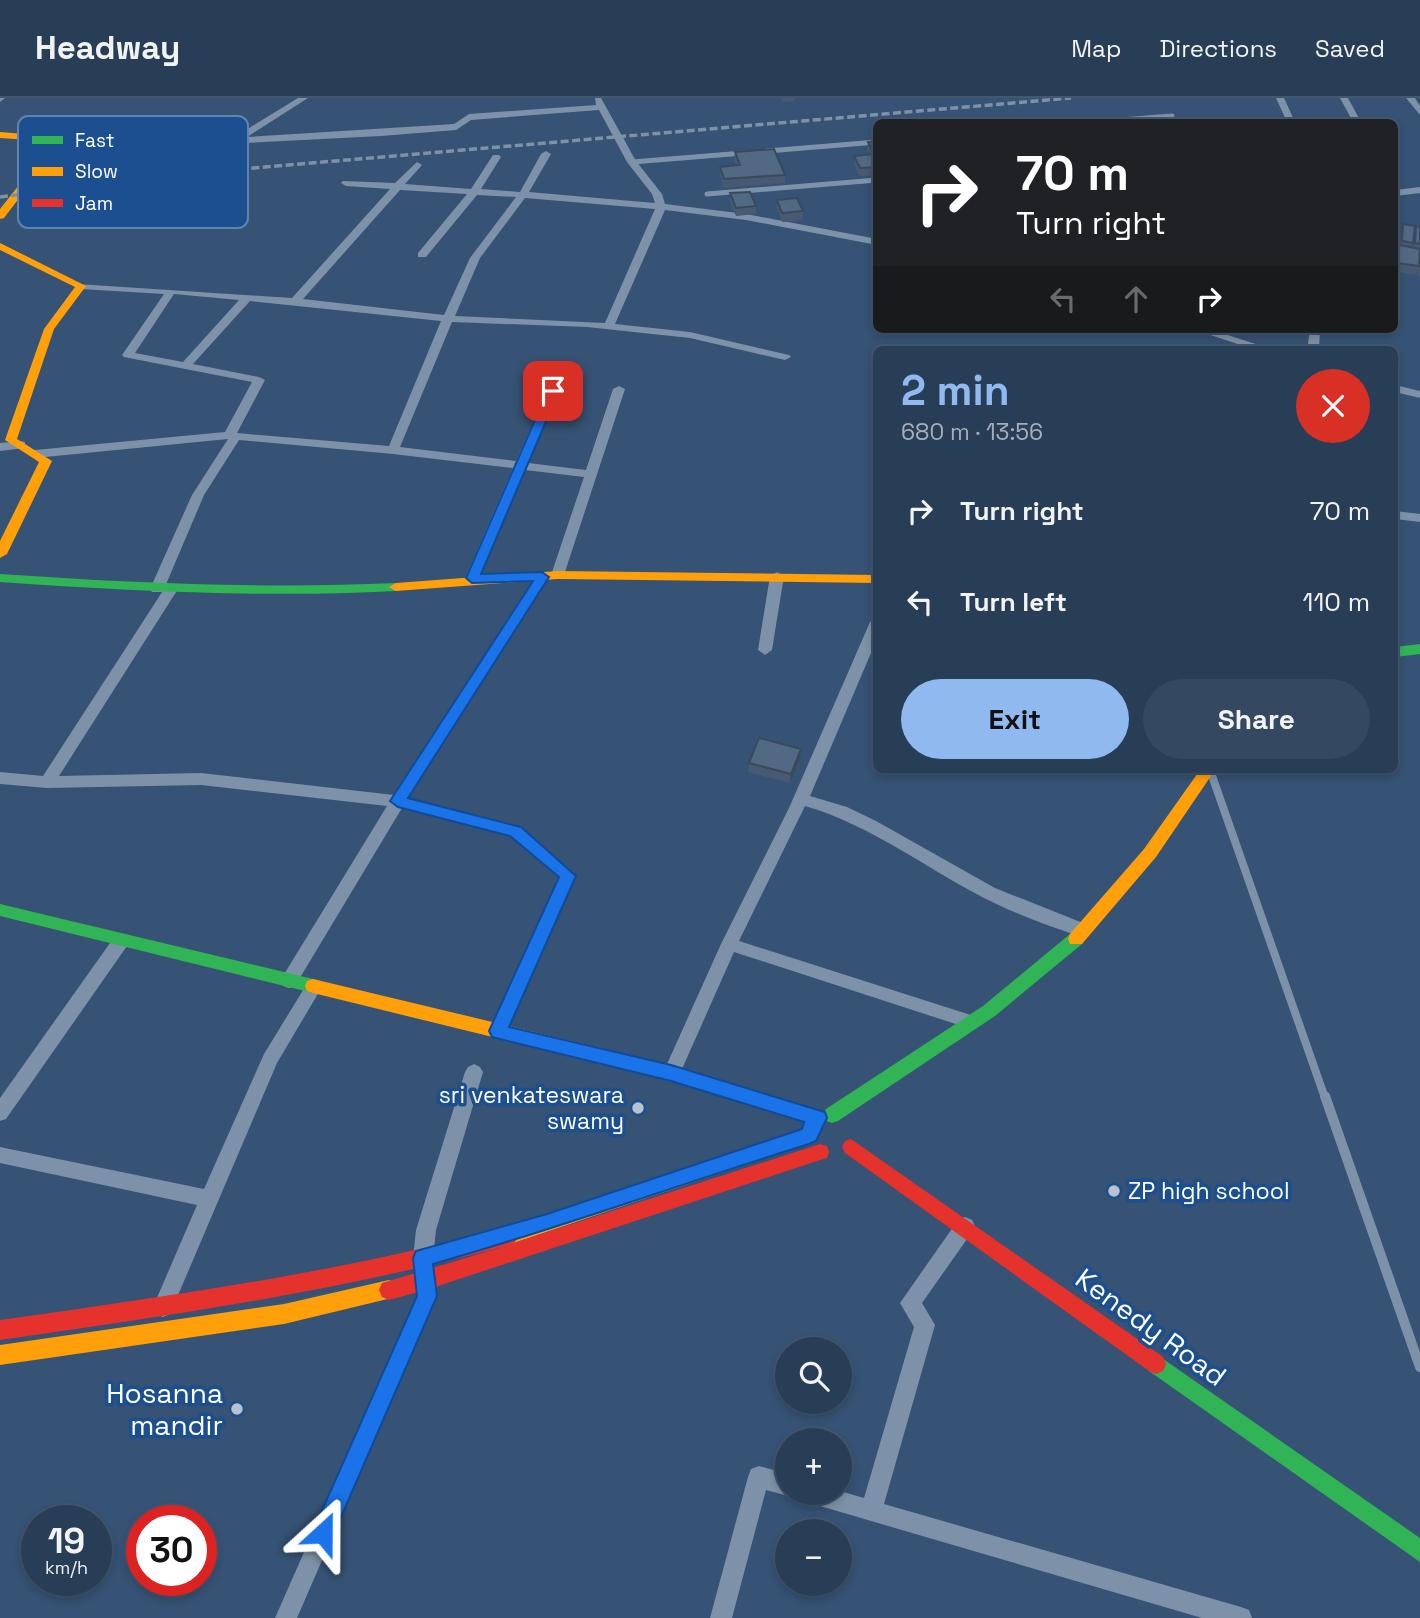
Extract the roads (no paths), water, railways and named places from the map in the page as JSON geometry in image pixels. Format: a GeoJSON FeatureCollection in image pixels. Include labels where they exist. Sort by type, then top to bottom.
{"type":"FeatureCollection","features":[{"type":"Feature","properties":{"kind":"main road"},"geometry":{"type":"LineString","coordinates":[[0,135],[18,136]]}},
{"type":"Feature","properties":{"kind":"main road"},"geometry":{"type":"LineString","coordinates":[[0,216],[18,192]]}},
{"type":"Feature","properties":{"kind":"main road"},"geometry":{"type":"LineString","coordinates":[[0,246],[81,286],[49,329],[11,440],[46,461],[0,554]]}},
{"type":"Feature","properties":{"kind":"main road"},"geometry":{"type":"LineString","coordinates":[[0,578],[164,589],[324,592],[472,578],[550,576],[873,579]]}},
{"type":"Feature","properties":{"kind":"main road"},"geometry":{"type":"LineString","coordinates":[[1398,652],[1420,649]]}},
{"type":"Feature","properties":{"kind":"main road"},"geometry":{"type":"LineString","coordinates":[[821,1152],[811,1142],[809,1135],[813,1123],[971,1022],[1034,976],[1082,930],[1177,821],[1207,773]]}},
{"type":"Feature","properties":{"kind":"main road"},"geometry":{"type":"LineString","coordinates":[[0,1355],[284,1314],[426,1281],[821,1152],[840,1154],[851,1147],[851,1127],[825,1117],[671,1073],[121,941],[3,916]]}},
{"type":"Feature","properties":{"kind":"main road"},"geometry":{"type":"LineString","coordinates":[[0,1330],[163,1307],[423,1258],[547,1223],[710,1166],[809,1135]]}},
{"type":"Feature","properties":{"kind":"main road","name":"Kenedy Road"},"geometry":{"type":"LineString","coordinates":[[851,1147],[1420,1551]]}},
{"type":"Feature","properties":{"kind":"street"},"geometry":{"type":"LineString","coordinates":[[248,133],[304,98]]}},
{"type":"Feature","properties":{"kind":"street"},"geometry":{"type":"LineString","coordinates":[[1280,98],[1290,119]]}},
{"type":"Feature","properties":{"kind":"street"},"geometry":{"type":"LineString","coordinates":[[1344,98],[1355,119]]}},
{"type":"Feature","properties":{"kind":"street"},"geometry":{"type":"LineString","coordinates":[[1410,98],[1420,112]]}},
{"type":"Feature","properties":{"kind":"street"},"geometry":{"type":"LineString","coordinates":[[248,139],[456,127],[469,117],[600,100],[632,162],[657,194],[661,208],[608,327]]}},
{"type":"Feature","properties":{"kind":"street"},"geometry":{"type":"LineString","coordinates":[[393,450],[475,258],[522,196],[546,154]]}},
{"type":"Feature","properties":{"kind":"street"},"geometry":{"type":"LineString","coordinates":[[422,255],[474,192],[496,157]]}},
{"type":"Feature","properties":{"kind":"street"},"geometry":{"type":"LineString","coordinates":[[295,301],[417,165]]}},
{"type":"Feature","properties":{"kind":"street"},"geometry":{"type":"LineString","coordinates":[[345,183],[661,208],[812,227],[873,241]]}},
{"type":"Feature","properties":{"kind":"street"},"geometry":{"type":"LineString","coordinates":[[1398,193],[1420,190]]}},
{"type":"Feature","properties":{"kind":"street"},"geometry":{"type":"LineString","coordinates":[[81,286],[295,301],[448,320],[608,327],[690,335],[785,357]]}},
{"type":"Feature","properties":{"kind":"street"},"geometry":{"type":"LineString","coordinates":[[47,782],[164,589],[198,495],[232,436],[259,380],[128,355],[171,291]]}},
{"type":"Feature","properties":{"kind":"street"},"geometry":{"type":"LineString","coordinates":[[186,365],[246,299]]}},
{"type":"Feature","properties":{"kind":"street"},"geometry":{"type":"LineString","coordinates":[[1211,333],[1254,346]]}},
{"type":"Feature","properties":{"kind":"street"},"geometry":{"type":"LineString","coordinates":[[1398,388],[1420,395]]}},
{"type":"Feature","properties":{"kind":"street"},"geometry":{"type":"LineString","coordinates":[[289,981],[398,801],[550,576],[591,474],[619,389]]}},
{"type":"Feature","properties":{"kind":"street"},"geometry":{"type":"LineString","coordinates":[[472,578],[553,391]]}},
{"type":"Feature","properties":{"kind":"street"},"geometry":{"type":"LineString","coordinates":[[0,447],[28,450],[232,436],[393,450],[591,474]]}},
{"type":"Feature","properties":{"kind":"street"},"geometry":{"type":"LineString","coordinates":[[1398,515],[1420,518]]}},
{"type":"Feature","properties":{"kind":"street"},"geometry":{"type":"LineString","coordinates":[[765,650],[777,576]]}},
{"type":"Feature","properties":{"kind":"street"},"geometry":{"type":"LineString","coordinates":[[671,1073],[729,944],[801,799],[873,631]]}},
{"type":"Feature","properties":{"kind":"street"},"geometry":{"type":"LineString","coordinates":[[0,778],[47,782],[201,779],[398,801],[515,831],[568,876],[498,1031]]}},
{"type":"Feature","properties":{"kind":"street"},"geometry":{"type":"LineString","coordinates":[[801,799],[842,811],[872,825],[989,893],[1082,930]]}},
{"type":"Feature","properties":{"kind":"street"},"geometry":{"type":"LineString","coordinates":[[0,1113],[121,941]]}},
{"type":"Feature","properties":{"kind":"street"},"geometry":{"type":"LineString","coordinates":[[729,944],[971,1022]]}},
{"type":"Feature","properties":{"kind":"street"},"geometry":{"type":"LineString","coordinates":[[163,1307],[270,1059],[314,987]]}},
{"type":"Feature","properties":{"kind":"street"},"geometry":{"type":"LineString","coordinates":[[286,1618],[427,1296],[423,1258],[426,1230],[474,1072]]}},
{"type":"Feature","properties":{"kind":"street"},"geometry":{"type":"LineString","coordinates":[[0,1155],[210,1199]]}},
{"type":"Feature","properties":{"kind":"street"},"geometry":{"type":"LineString","coordinates":[[871,1511],[925,1325],[910,1303],[965,1226]]}},
{"type":"Feature","properties":{"kind":"street"},"geometry":{"type":"LineString","coordinates":[[720,1618],[760,1477],[775,1481]]}},
{"type":"Feature","properties":{"kind":"street"},"geometry":{"type":"LineString","coordinates":[[851,1505],[1241,1618]]}},
{"type":"Feature","properties":{"kind":"lane"},"geometry":{"type":"LineString","coordinates":[[1134,119],[1172,116]]}},
{"type":"Feature","properties":{"kind":"lane"},"geometry":{"type":"LineString","coordinates":[[632,162],[873,142]]}},
{"type":"Feature","properties":{"kind":"lane"},"geometry":{"type":"LineString","coordinates":[[707,194],[873,180]]}},
{"type":"Feature","properties":{"kind":"lane"},"geometry":{"type":"LineString","coordinates":[[1210,773],[1420,1367]]}},
{"type":"Feature","properties":{"kind":"railway"},"geometry":{"type":"LineString","coordinates":[[248,168],[1071,98]]}},
{"type":"Feature","properties":{"kind":"railway"},"geometry":{"type":"LineString","coordinates":[[0,197],[18,195]]}},
{"type":"Feature","properties":{"kind":"place","name":"sri venkateswara swamy"},"geometry":{"type":"Point","coordinates":[638,1108]}},
{"type":"Feature","properties":{"kind":"place","name":"ZP high school"},"geometry":{"type":"Point","coordinates":[1114,1191]}},
{"type":"Feature","properties":{"kind":"place","name":"Hosanna mandir"},"geometry":{"type":"Point","coordinates":[237,1409]}}]}
